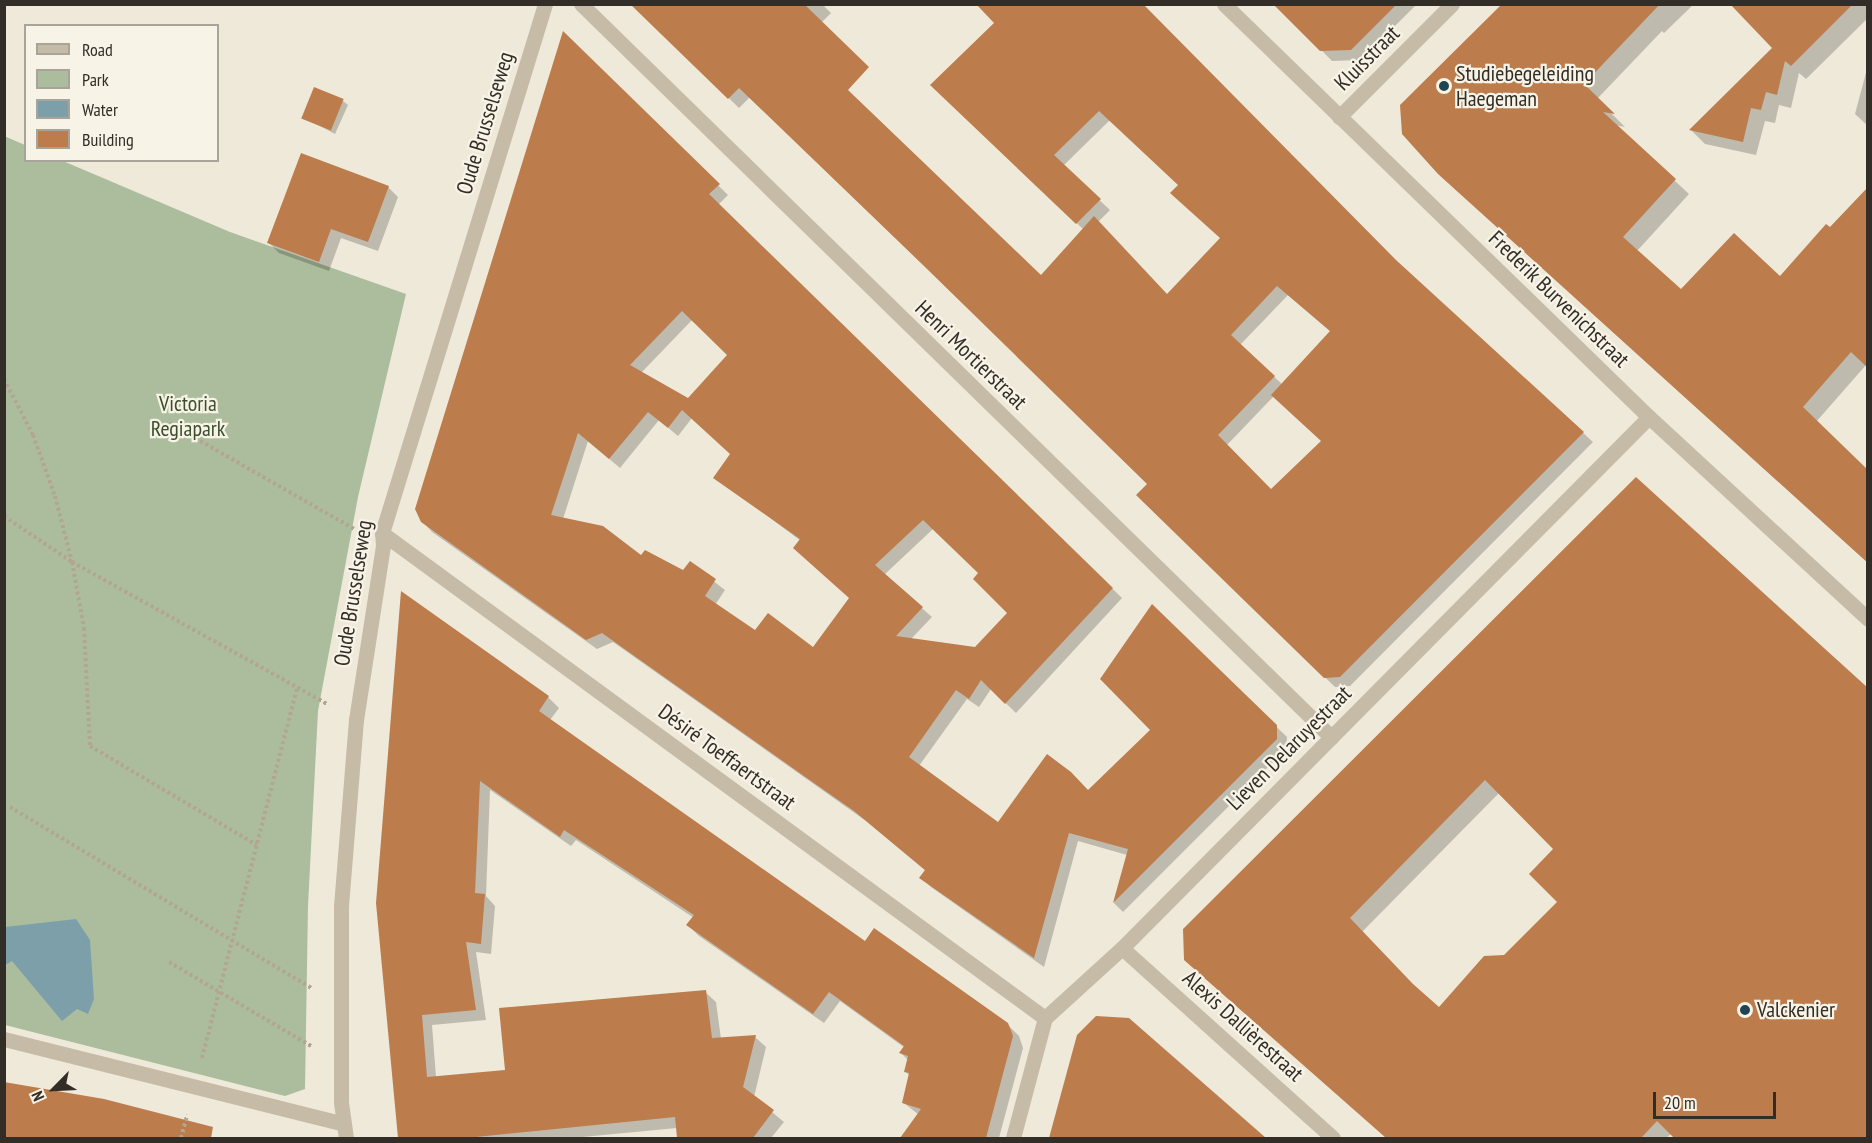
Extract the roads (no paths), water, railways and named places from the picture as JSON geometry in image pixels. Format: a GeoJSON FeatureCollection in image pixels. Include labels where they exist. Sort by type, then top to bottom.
{"type":"FeatureCollection","features":[{"type":"Feature","properties":{"kind":"street","name":"Oude Brusselseweg"},"geometry":{"type":"LineString","coordinates":[[345,1131],[340,1063],[341,906],[356,720],[383,539],[545,4]]}},
{"type":"Feature","properties":{"kind":"street","name":"Henri Mortierstraat"},"geometry":{"type":"LineString","coordinates":[[581,4],[1331,737]]}},
{"type":"Feature","properties":{"kind":"street","name":"Frederik Burvenichstraat"},"geometry":{"type":"LineString","coordinates":[[1224,4],[1649,417],[1868,619]]}},
{"type":"Feature","properties":{"kind":"street","name":"Kluisstraat"},"geometry":{"type":"LineString","coordinates":[[1339,117],[1452,4]]}},
{"type":"Feature","properties":{"kind":"street","name":"Lieven Delaruyestraat"},"geometry":{"type":"LineString","coordinates":[[1045,1018],[1122,948],[1649,417]]}},
{"type":"Feature","properties":{"kind":"street","name":"Désiré Toeffaertstraat"},"geometry":{"type":"LineString","coordinates":[[383,539],[1045,1018]]}},
{"type":"Feature","properties":{"kind":"street","name":"Alexis Dallièrestraat"},"geometry":{"type":"LineString","coordinates":[[1122,948],[1333,1138]]}},
{"type":"Feature","properties":{"kind":"street"},"geometry":{"type":"LineString","coordinates":[[1013,1138],[1045,1018]]}},
{"type":"Feature","properties":{"kind":"street"},"geometry":{"type":"LineString","coordinates":[[4,1039],[194,1087],[345,1131]]}},
{"type":"Feature","properties":{"kind":"water"},"geometry":{"type":"Polygon","coordinates":[[[76,919],[90,940],[94,999],[88,1014],[77,1009],[62,1021],[12,961],[5,965],[5,927],[76,919]]]}},
{"type":"Feature","properties":{"kind":"place","name":"Studiebegeleiding Haegeman"},"geometry":{"type":"Point","coordinates":[1444,86]}},
{"type":"Feature","properties":{"kind":"place","name":"Valckenier"},"geometry":{"type":"Point","coordinates":[1745,1010]}},
{"type":"Feature","properties":{"kind":"park label","name":"Victoria Regiapark"},"geometry":{"type":"Point","coordinates":[188,416]}}]}
